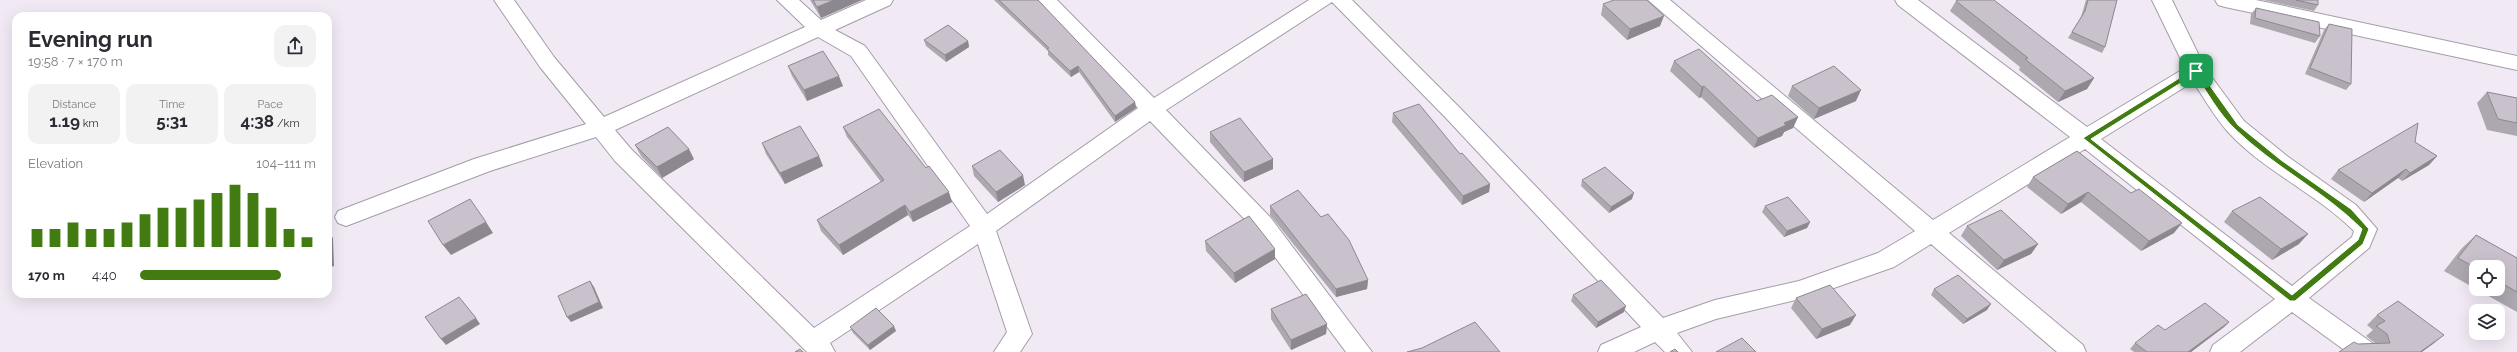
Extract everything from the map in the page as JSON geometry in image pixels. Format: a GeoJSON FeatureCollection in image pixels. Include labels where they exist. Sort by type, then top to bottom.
{"type":"FeatureCollection","features":[{"type":"Feature","properties":{"kind":"street"},"geometry":{"type":"LineString","coordinates":[[504,0],[547,62],[601,127],[622,155],[818,347],[1152,109],[1324,0]]}},
{"type":"Feature","properties":{"kind":"street"},"geometry":{"type":"LineString","coordinates":[[787,0],[820,30],[858,51],[984,228],[1020,334],[1006,352]]}},
{"type":"Feature","properties":{"kind":"street"},"geometry":{"type":"LineString","coordinates":[[346,217],[482,165],[601,127],[820,30],[883,0]]}},
{"type":"Feature","properties":{"kind":"street"},"geometry":{"type":"LineString","coordinates":[[1046,0],[1262,223],[1360,352]]}},
{"type":"Feature","properties":{"kind":"street"},"geometry":{"type":"LineString","coordinates":[[1340,0],[1453,113],[1680,352]]}},
{"type":"Feature","properties":{"kind":"street"},"geometry":{"type":"LineString","coordinates":[[1658,0],[2074,352]]}},
{"type":"Feature","properties":{"kind":"street"},"geometry":{"type":"LineString","coordinates":[[1905,0],[1947,30],[2292,299],[2366,352]]}},
{"type":"Feature","properties":{"kind":"street"},"geometry":{"type":"LineString","coordinates":[[2162,0],[2196,71],[2236,126],[2279,162],[2348,211],[2366,229],[2361,242],[2292,299],[2222,352]]}},
{"type":"Feature","properties":{"kind":"street"},"geometry":{"type":"LineString","coordinates":[[2225,0],[2517,63]]}},
{"type":"Feature","properties":{"kind":"street"},"geometry":{"type":"LineString","coordinates":[[1610,352],[1658,330],[1715,310],[1800,290],[1886,260],[2196,71]]}},
{"type":"Feature","properties":{"kind":"building"},"geometry":{"type":"Polygon","coordinates":[[[813,0],[834,0],[817,7],[813,0]]]}},
{"type":"Feature","properties":{"kind":"building"},"geometry":{"type":"Polygon","coordinates":[[[999,0],[1038,0],[1135,102],[1115,116],[1078,66],[1070,71],[1047,49],[1049,48],[999,0]]]}},
{"type":"Feature","properties":{"kind":"building"},"geometry":{"type":"Polygon","coordinates":[[[1614,0],[1647,0],[1664,16],[1630,29],[1603,4],[1614,0]]]}},
{"type":"Feature","properties":{"kind":"building"},"geometry":{"type":"Polygon","coordinates":[[[1994,0],[2094,78],[2065,91],[2025,59],[2028,58],[1956,1],[1994,0]]]}},
{"type":"Feature","properties":{"kind":"building"},"geometry":{"type":"Polygon","coordinates":[[[2088,0],[2117,0],[2105,47],[2072,32],[2085,11],[2088,0]]]}},
{"type":"Feature","properties":{"kind":"building"},"geometry":{"type":"Polygon","coordinates":[[[2296,0],[2318,0],[2318,5],[2296,0]]]}},
{"type":"Feature","properties":{"kind":"building"},"geometry":{"type":"Polygon","coordinates":[[[2256,8],[2319,22],[2320,36],[2255,18],[2256,8]]]}},
{"type":"Feature","properties":{"kind":"building"},"geometry":{"type":"Polygon","coordinates":[[[2329,24],[2352,29],[2351,84],[2310,68],[2329,24]]]}},
{"type":"Feature","properties":{"kind":"building"},"geometry":{"type":"Polygon","coordinates":[[[948,25],[968,41],[945,55],[924,40],[948,25]]]}},
{"type":"Feature","properties":{"kind":"building"},"geometry":{"type":"Polygon","coordinates":[[[1699,49],[1757,101],[1772,95],[1798,117],[1784,123],[1786,125],[1758,138],[1704,86],[1702,87],[1674,61],[1699,49]]]}},
{"type":"Feature","properties":{"kind":"building"},"geometry":{"type":"Polygon","coordinates":[[[823,51],[839,76],[804,90],[788,66],[823,51]]]}},
{"type":"Feature","properties":{"kind":"building"},"geometry":{"type":"Polygon","coordinates":[[[1834,66],[1861,90],[1819,108],[1792,86],[1834,66]]]}},
{"type":"Feature","properties":{"kind":"building"},"geometry":{"type":"Polygon","coordinates":[[[2487,92],[2517,98],[2517,123],[2498,119],[2487,92]]]}},
{"type":"Feature","properties":{"kind":"building"},"geometry":{"type":"Polygon","coordinates":[[[1419,104],[1460,154],[1462,153],[1490,184],[1463,196],[1393,113],[1419,104]]]}},
{"type":"Feature","properties":{"kind":"building"},"geometry":{"type":"Polygon","coordinates":[[[879,109],[926,168],[929,166],[949,192],[910,212],[905,205],[839,245],[817,220],[884,180],[843,127],[879,109]]]}},
{"type":"Feature","properties":{"kind":"building"},"geometry":{"type":"Polygon","coordinates":[[[1240,118],[1273,159],[1244,172],[1210,132],[1240,118]]]}},
{"type":"Feature","properties":{"kind":"building"},"geometry":{"type":"Polygon","coordinates":[[[2418,123],[2415,142],[2437,156],[2410,173],[2406,169],[2372,193],[2338,170],[2418,123]]]}},
{"type":"Feature","properties":{"kind":"building"},"geometry":{"type":"Polygon","coordinates":[[[800,126],[819,156],[780,173],[762,143],[800,126]]]}},
{"type":"Feature","properties":{"kind":"building"},"geometry":{"type":"Polygon","coordinates":[[[668,127],[689,149],[657,167],[635,145],[668,127]]]}},
{"type":"Feature","properties":{"kind":"building"},"geometry":{"type":"Polygon","coordinates":[[[1000,150],[1023,175],[996,192],[972,166],[1000,150]]]}},
{"type":"Feature","properties":{"kind":"building"},"geometry":{"type":"Polygon","coordinates":[[[2077,151],[2131,193],[2139,189],[2182,223],[2149,241],[2088,192],[2068,204],[2033,177],[2077,151]]]}},
{"type":"Feature","properties":{"kind":"building"},"geometry":{"type":"Polygon","coordinates":[[[1605,167],[1634,193],[1611,207],[1582,180],[1605,167]]]}},
{"type":"Feature","properties":{"kind":"building"},"geometry":{"type":"Polygon","coordinates":[[[1298,190],[1321,217],[1328,214],[1349,240],[1368,280],[1336,289],[1270,206],[1298,190]]]}},
{"type":"Feature","properties":{"kind":"building"},"geometry":{"type":"Polygon","coordinates":[[[1788,197],[1810,222],[1787,231],[1765,206],[1788,197]]]}},
{"type":"Feature","properties":{"kind":"building"},"geometry":{"type":"Polygon","coordinates":[[[2260,197],[2308,234],[2281,249],[2232,211],[2260,197]]]}},
{"type":"Feature","properties":{"kind":"building"},"geometry":{"type":"Polygon","coordinates":[[[470,199],[486,222],[443,245],[428,221],[470,199]]]}},
{"type":"Feature","properties":{"kind":"building"},"geometry":{"type":"Polygon","coordinates":[[[2001,210],[2038,244],[2004,260],[1967,226],[2001,210]]]}},
{"type":"Feature","properties":{"kind":"building"},"geometry":{"type":"Polygon","coordinates":[[[1249,216],[1275,249],[1234,273],[1205,241],[1249,216]]]}},
{"type":"Feature","properties":{"kind":"building"},"geometry":{"type":"Polygon","coordinates":[[[2476,235],[2517,258],[2517,292],[2505,285],[2505,260],[2469,260],[2469,264],[2458,258],[2476,235]]]}},
{"type":"Feature","properties":{"kind":"building"},"geometry":{"type":"Polygon","coordinates":[[[1958,275],[1991,304],[1967,319],[1934,289],[1958,275]]]}},
{"type":"Feature","properties":{"kind":"building"},"geometry":{"type":"Polygon","coordinates":[[[1601,280],[1626,306],[1598,322],[1573,295],[1601,280]]]}},
{"type":"Feature","properties":{"kind":"building"},"geometry":{"type":"Polygon","coordinates":[[[590,281],[599,302],[567,317],[558,296],[590,281]]]}},
{"type":"Feature","properties":{"kind":"building"},"geometry":{"type":"Polygon","coordinates":[[[1830,285],[1856,315],[1822,329],[1796,298],[1830,285]]]}},
{"type":"Feature","properties":{"kind":"building"},"geometry":{"type":"Polygon","coordinates":[[[1306,294],[1327,324],[1291,340],[1271,309],[1306,294]]]}},
{"type":"Feature","properties":{"kind":"building"},"geometry":{"type":"Polygon","coordinates":[[[459,297],[476,318],[441,339],[425,317],[459,297]]]}},
{"type":"Feature","properties":{"kind":"building"},"geometry":{"type":"Polygon","coordinates":[[[2398,301],[2444,335],[2420,352],[2339,352],[2354,342],[2358,344],[2390,343],[2387,334],[2376,326],[2385,321],[2377,315],[2398,301]]]}},
{"type":"Feature","properties":{"kind":"building"},"geometry":{"type":"Polygon","coordinates":[[[2205,303],[2229,322],[2188,352],[2147,352],[2135,343],[2158,325],[2165,330],[2205,303]]]}},
{"type":"Feature","properties":{"kind":"building"},"geometry":{"type":"Polygon","coordinates":[[[876,308],[894,326],[868,345],[850,327],[876,308]]]}},
{"type":"Feature","properties":{"kind":"building"},"geometry":{"type":"Polygon","coordinates":[[[1475,322],[1500,352],[1407,352],[1422,348],[1475,322]]]}},
{"type":"Feature","properties":{"kind":"building"},"geometry":{"type":"Polygon","coordinates":[[[1742,338],[1756,352],[1716,352],[1742,338]]]}},
{"type":"Feature","properties":{"kind":"building"},"geometry":{"type":"Polygon","coordinates":[[[800,349],[803,352],[795,352],[800,349]]]}},
{"type":"Feature","properties":{"kind":"building"},"geometry":{"type":"Polygon","coordinates":[[[1675,349],[1678,352],[1670,352],[1675,349]]]}},
{"type":"Feature","properties":{"kind":"route"},"geometry":{"type":"LineString","coordinates":[[2196,71],[2236,126],[2279,162],[2348,211],[2366,229],[2361,242],[2292,299],[2086,138],[2196,71]]}}]}
